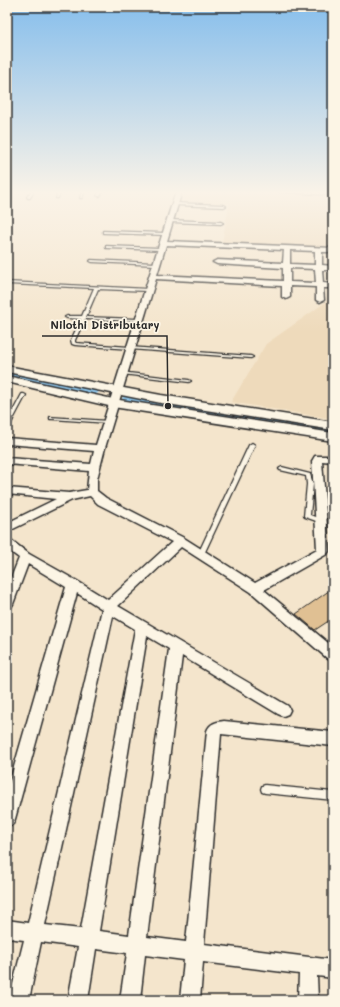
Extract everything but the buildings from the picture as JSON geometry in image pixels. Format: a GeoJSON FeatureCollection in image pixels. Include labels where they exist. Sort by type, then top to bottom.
{"type":"FeatureCollection","features":[{"type":"Feature","properties":{"kind":"street"},"geometry":{"type":"LineString","coordinates":[[164,238],[100,448],[92,479],[92,492],[102,501],[180,541],[255,589],[333,655]]}},
{"type":"Feature","properties":{"kind":"street"},"geometry":{"type":"LineString","coordinates":[[163,242],[217,262],[255,264],[288,248],[333,250]]}},
{"type":"Feature","properties":{"kind":"street"},"geometry":{"type":"LineString","coordinates":[[286,297],[288,248]]}},
{"type":"Feature","properties":{"kind":"street"},"geometry":{"type":"LineString","coordinates":[[318,250],[320,300]]}},
{"type":"Feature","properties":{"kind":"street"},"geometry":{"type":"LineString","coordinates":[[217,262],[255,264],[286,284],[333,286]]}},
{"type":"Feature","properties":{"kind":"street"},"geometry":{"type":"LineString","coordinates":[[152,277],[217,262],[333,268]]}},
{"type":"Feature","properties":{"kind":"street"},"geometry":{"type":"LineString","coordinates":[[7,369],[115,397],[333,426]]}},
{"type":"Feature","properties":{"kind":"street"},"geometry":{"type":"LineString","coordinates":[[7,379],[333,437]]}},
{"type":"Feature","properties":{"kind":"street"},"geometry":{"type":"LineString","coordinates":[[7,441],[100,448]]}},
{"type":"Feature","properties":{"kind":"street"},"geometry":{"type":"LineString","coordinates":[[255,589],[328,552],[321,520],[317,461],[319,458],[333,459]]}},
{"type":"Feature","properties":{"kind":"street"},"geometry":{"type":"LineString","coordinates":[[7,461],[95,468]]}},
{"type":"Feature","properties":{"kind":"street"},"geometry":{"type":"LineString","coordinates":[[7,491],[69,497]]}},
{"type":"Feature","properties":{"kind":"street"},"geometry":{"type":"LineString","coordinates":[[7,528],[69,497],[92,492]]}},
{"type":"Feature","properties":{"kind":"street"},"geometry":{"type":"LineString","coordinates":[[19,1000],[109,607],[180,541]]}},
{"type":"Feature","properties":{"kind":"street"},"geometry":{"type":"LineString","coordinates":[[7,543],[25,557],[73,584],[109,607],[283,710]]}},
{"type":"Feature","properties":{"kind":"street"},"geometry":{"type":"LineString","coordinates":[[7,604],[10,590],[25,557]]}},
{"type":"Feature","properties":{"kind":"street"},"geometry":{"type":"LineString","coordinates":[[7,818],[73,584]]}},
{"type":"Feature","properties":{"kind":"street"},"geometry":{"type":"LineString","coordinates":[[78,1000],[142,626]]}},
{"type":"Feature","properties":{"kind":"street"},"geometry":{"type":"LineString","coordinates":[[130,1000],[176,647]]}},
{"type":"Feature","properties":{"kind":"street"},"geometry":{"type":"LineString","coordinates":[[190,1000],[214,732],[217,728],[224,727],[333,739]]}},
{"type":"Feature","properties":{"kind":"street"},"geometry":{"type":"LineString","coordinates":[[7,929],[333,969]]}},
{"type":"Feature","properties":{"kind":"street"},"geometry":{"type":"LineString","coordinates":[[308,966],[308,1000]]}},
{"type":"Feature","properties":{"kind":"lane"},"geometry":{"type":"LineString","coordinates":[[139,238],[163,242]]}},
{"type":"Feature","properties":{"kind":"lane"},"geometry":{"type":"LineString","coordinates":[[106,247],[163,242]]}},
{"type":"Feature","properties":{"kind":"lane"},"geometry":{"type":"LineString","coordinates":[[92,261],[156,264]]}},
{"type":"Feature","properties":{"kind":"lane"},"geometry":{"type":"LineString","coordinates":[[7,283],[148,290]]}},
{"type":"Feature","properties":{"kind":"lane"},"geometry":{"type":"LineString","coordinates":[[97,287],[73,343],[251,357]]}},
{"type":"Feature","properties":{"kind":"lane"},"geometry":{"type":"LineString","coordinates":[[67,317],[138,320]]}},
{"type":"Feature","properties":{"kind":"lane"},"geometry":{"type":"LineString","coordinates":[[122,373],[189,381]]}},
{"type":"Feature","properties":{"kind":"lane"},"geometry":{"type":"LineString","coordinates":[[7,428],[24,395]]}},
{"type":"Feature","properties":{"kind":"lane"},"geometry":{"type":"LineString","coordinates":[[52,418],[108,422]]}},
{"type":"Feature","properties":{"kind":"lane"},"geometry":{"type":"LineString","coordinates":[[201,554],[252,446]]}},
{"type":"Feature","properties":{"kind":"lane"},"geometry":{"type":"LineString","coordinates":[[282,469],[308,475],[310,484],[307,516],[321,520]]}},
{"type":"Feature","properties":{"kind":"lane"},"geometry":{"type":"LineString","coordinates":[[265,789],[333,796]]}},
{"type":"Feature","properties":{"kind":"shaded area"},"geometry":{"type":"Polygon","coordinates":[[[223,238],[331,238],[332,248],[222,243],[223,238]]]}},
{"type":"Feature","properties":{"kind":"shaded area"},"geometry":{"type":"Polygon","coordinates":[[[333,297],[333,419],[231,402],[266,344],[333,297]]]}},
{"type":"Feature","properties":{"kind":"waterway"},"geometry":{"type":"LineString","coordinates":[[7,373],[95,392]]}},
{"type":"Feature","properties":{"kind":"waterway"},"geometry":{"type":"LineString","coordinates":[[126,398],[168,406],[333,431]]}},
{"type":"Feature","properties":{"kind":"place","name":"Nilothi Distributary"},"geometry":{"type":"Point","coordinates":[168,406]}}]}
